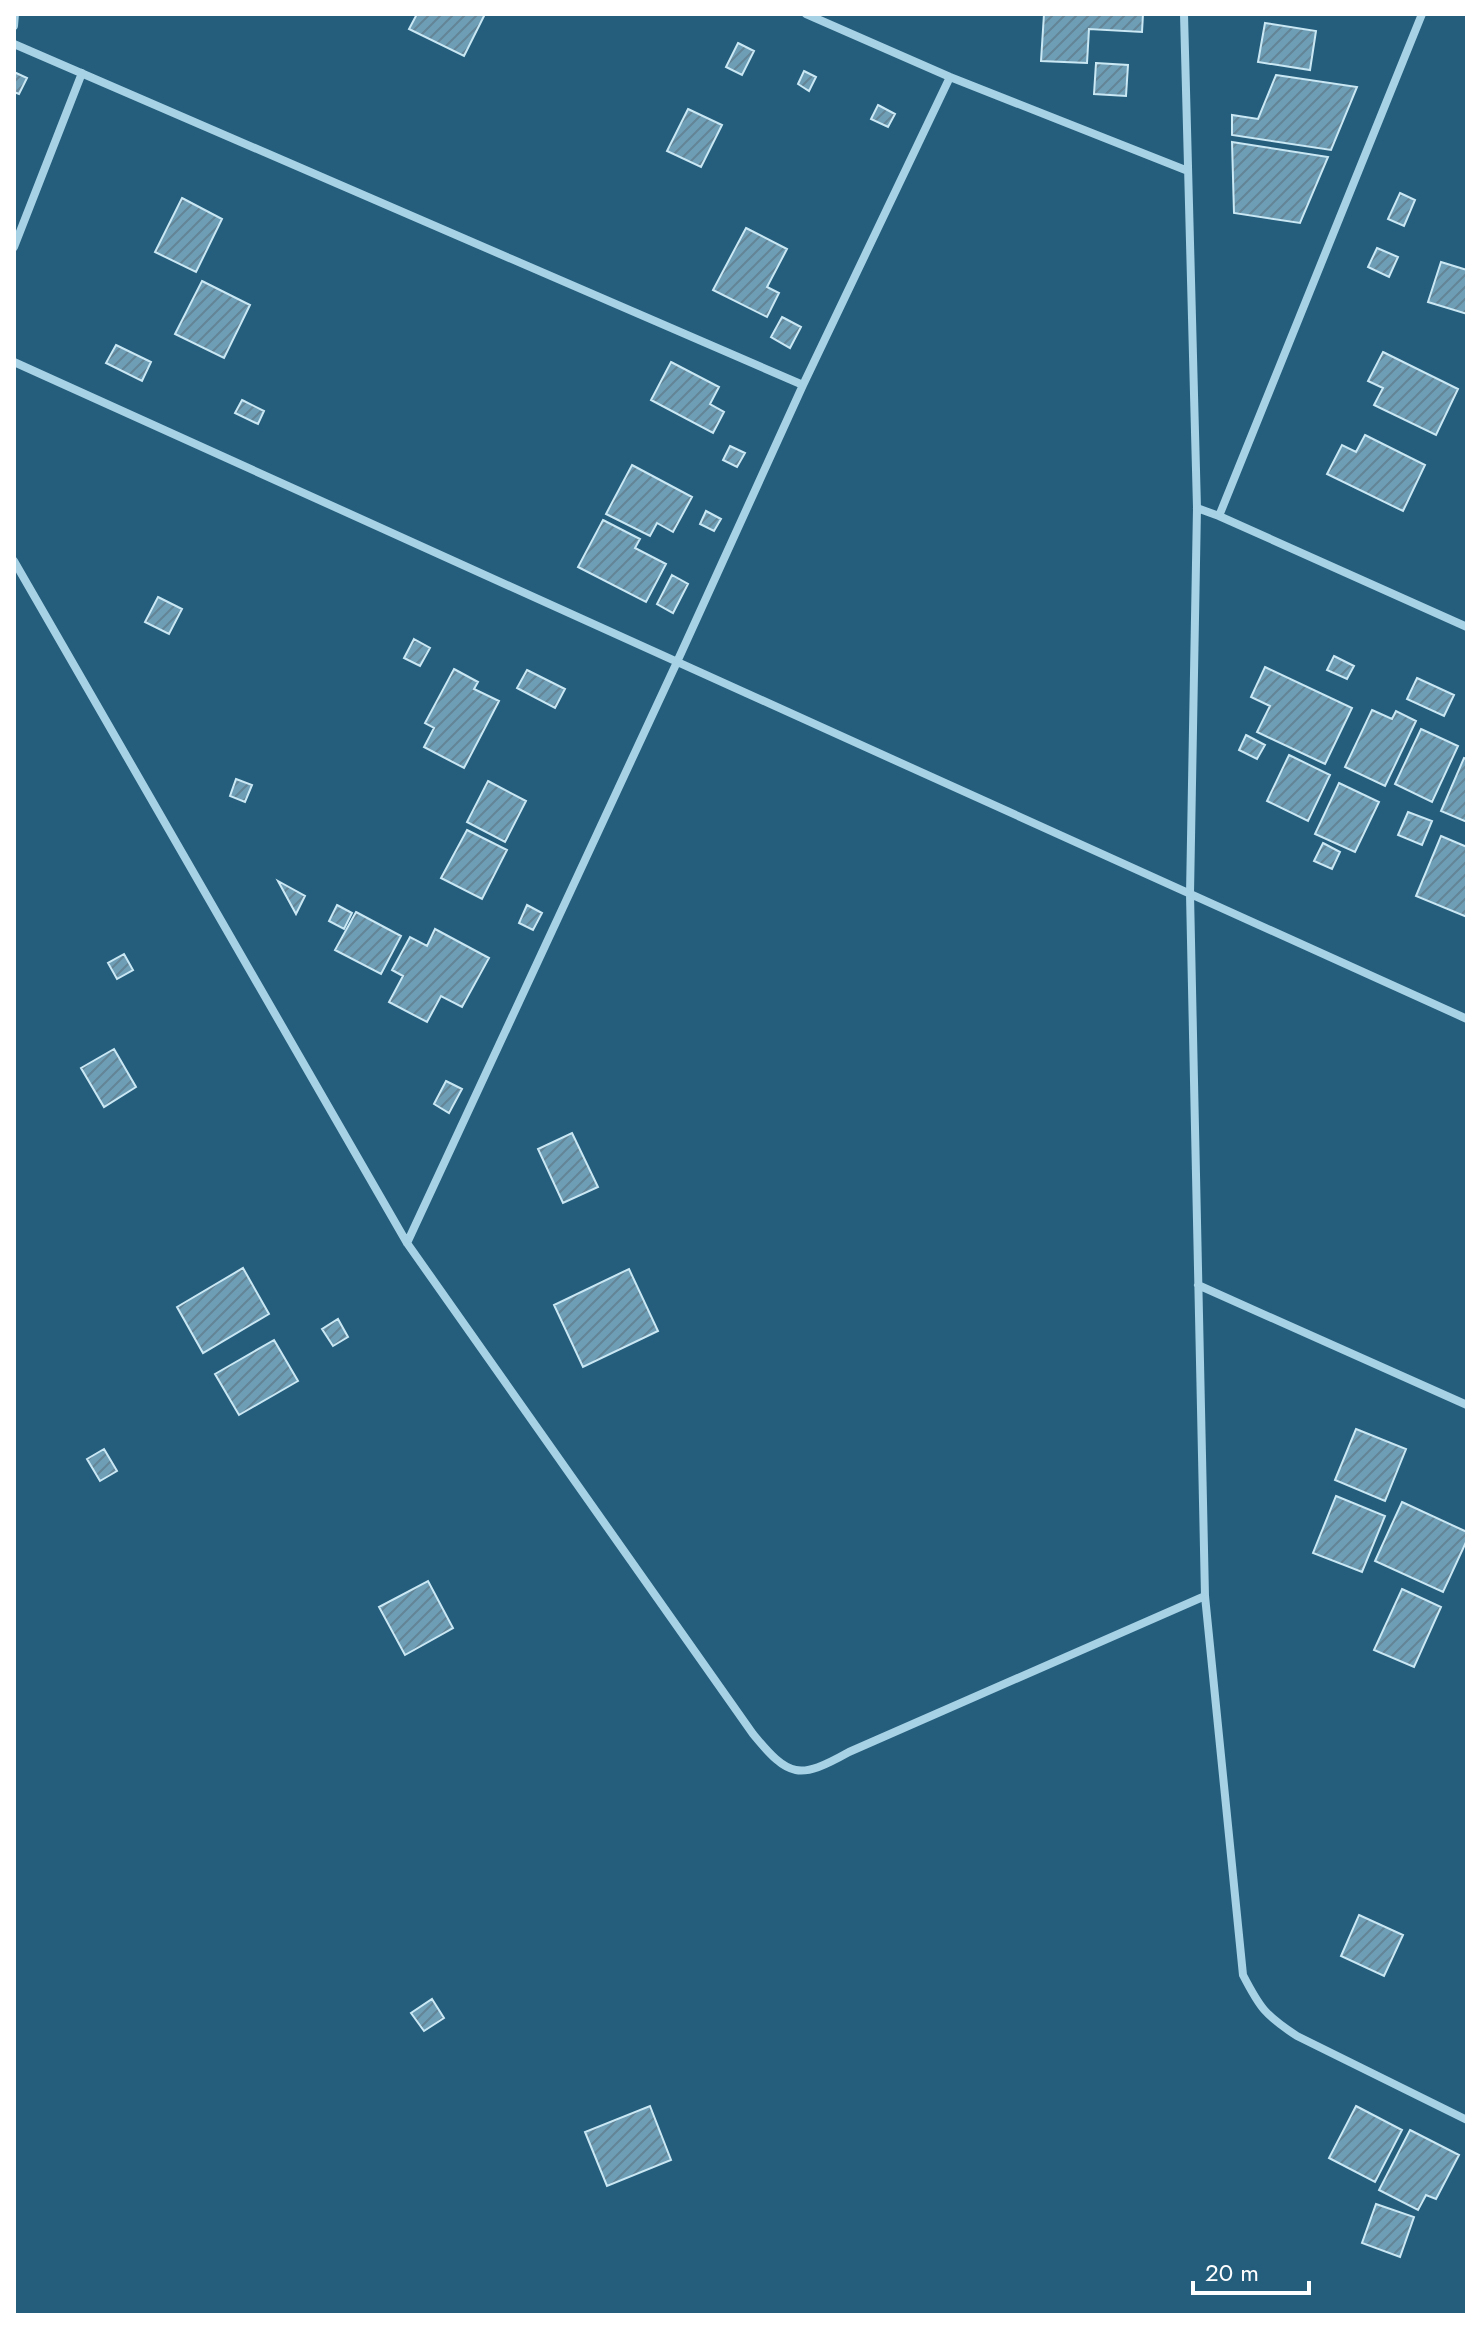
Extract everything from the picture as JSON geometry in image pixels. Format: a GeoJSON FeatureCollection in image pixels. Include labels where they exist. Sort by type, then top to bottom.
{"type":"FeatureCollection","features":[{"type":"Feature","properties":{"kind":"street"},"geometry":{"type":"LineString","coordinates":[[14,26],[15,14]]}},
{"type":"Feature","properties":{"kind":"street"},"geometry":{"type":"LineString","coordinates":[[806,14],[950,77],[1188,171]]}},
{"type":"Feature","properties":{"kind":"street"},"geometry":{"type":"LineString","coordinates":[[1184,14],[1197,508],[1190,894],[1205,1596],[1243,1975],[1260,2008],[1297,2036],[1467,2120]]}},
{"type":"Feature","properties":{"kind":"street"},"geometry":{"type":"LineString","coordinates":[[1219,516],[1422,14]]}},
{"type":"Feature","properties":{"kind":"street"},"geometry":{"type":"LineString","coordinates":[[14,44],[803,385]]}},
{"type":"Feature","properties":{"kind":"street"},"geometry":{"type":"LineString","coordinates":[[14,247],[82,73]]}},
{"type":"Feature","properties":{"kind":"street"},"geometry":{"type":"LineString","coordinates":[[407,1243],[803,385],[950,77]]}},
{"type":"Feature","properties":{"kind":"street"},"geometry":{"type":"LineString","coordinates":[[14,362],[1467,1019]]}},
{"type":"Feature","properties":{"kind":"street"},"geometry":{"type":"LineString","coordinates":[[1197,508],[1467,627]]}},
{"type":"Feature","properties":{"kind":"street"},"geometry":{"type":"LineString","coordinates":[[14,561],[407,1243],[753,1734],[781,1765],[797,1772],[821,1768],[849,1752],[1205,1596]]}},
{"type":"Feature","properties":{"kind":"street"},"geometry":{"type":"LineString","coordinates":[[1198,1285],[1467,1405]]}},
{"type":"Feature","properties":{"kind":"building"},"geometry":{"type":"Polygon","coordinates":[[[417,14],[485,14],[464,56],[409,29],[417,14]]]}},
{"type":"Feature","properties":{"kind":"building"},"geometry":{"type":"Polygon","coordinates":[[[1044,14],[1143,14],[1142,32],[1089,29],[1087,63],[1041,61],[1044,14]]]}},
{"type":"Feature","properties":{"kind":"building"},"geometry":{"type":"Polygon","coordinates":[[[1265,23],[1316,31],[1310,70],[1258,62],[1265,23]]]}},
{"type":"Feature","properties":{"kind":"building"},"geometry":{"type":"Polygon","coordinates":[[[738,43],[754,51],[742,75],[726,67],[738,43]]]}},
{"type":"Feature","properties":{"kind":"building"},"geometry":{"type":"Polygon","coordinates":[[[1096,63],[1128,65],[1126,96],[1094,94],[1096,63]]]}},
{"type":"Feature","properties":{"kind":"building"},"geometry":{"type":"Polygon","coordinates":[[[804,71],[816,77],[809,91],[798,84],[804,71]]]}},
{"type":"Feature","properties":{"kind":"building"},"geometry":{"type":"Polygon","coordinates":[[[14,72],[27,78],[19,94],[14,92],[14,72]]]}},
{"type":"Feature","properties":{"kind":"building"},"geometry":{"type":"Polygon","coordinates":[[[1276,75],[1357,87],[1331,150],[1232,135],[1232,115],[1258,119],[1276,75]]]}},
{"type":"Feature","properties":{"kind":"building"},"geometry":{"type":"Polygon","coordinates":[[[878,105],[895,114],[888,127],[871,119],[878,105]]]}},
{"type":"Feature","properties":{"kind":"building"},"geometry":{"type":"Polygon","coordinates":[[[688,109],[722,125],[701,167],[667,151],[688,109]]]}},
{"type":"Feature","properties":{"kind":"building"},"geometry":{"type":"Polygon","coordinates":[[[1232,142],[1328,157],[1300,223],[1234,213],[1232,142]]]}},
{"type":"Feature","properties":{"kind":"building"},"geometry":{"type":"Polygon","coordinates":[[[1400,193],[1415,200],[1404,226],[1388,219],[1400,193]]]}},
{"type":"Feature","properties":{"kind":"building"},"geometry":{"type":"Polygon","coordinates":[[[182,198],[222,219],[196,272],[155,252],[182,198]]]}},
{"type":"Feature","properties":{"kind":"building"},"geometry":{"type":"Polygon","coordinates":[[[746,228],[787,249],[767,287],[779,293],[767,317],[713,290],[746,228]]]}},
{"type":"Feature","properties":{"kind":"building"},"geometry":{"type":"Polygon","coordinates":[[[1377,248],[1398,257],[1389,277],[1368,267],[1377,248]]]}},
{"type":"Feature","properties":{"kind":"building"},"geometry":{"type":"Polygon","coordinates":[[[1441,262],[1467,270],[1467,314],[1428,302],[1441,262]]]}},
{"type":"Feature","properties":{"kind":"building"},"geometry":{"type":"Polygon","coordinates":[[[202,281],[250,305],[224,358],[175,334],[202,281]]]}},
{"type":"Feature","properties":{"kind":"building"},"geometry":{"type":"Polygon","coordinates":[[[782,317],[801,327],[790,348],[771,337],[782,317]]]}},
{"type":"Feature","properties":{"kind":"building"},"geometry":{"type":"Polygon","coordinates":[[[116,345],[151,362],[142,381],[106,363],[116,345]]]}},
{"type":"Feature","properties":{"kind":"building"},"geometry":{"type":"Polygon","coordinates":[[[1383,352],[1458,389],[1436,435],[1374,405],[1383,388],[1368,381],[1383,352]]]}},
{"type":"Feature","properties":{"kind":"building"},"geometry":{"type":"Polygon","coordinates":[[[671,362],[719,387],[710,404],[724,412],[713,433],[651,400],[671,362]]]}},
{"type":"Feature","properties":{"kind":"building"},"geometry":{"type":"Polygon","coordinates":[[[242,400],[264,411],[258,424],[235,413],[242,400]]]}},
{"type":"Feature","properties":{"kind":"building"},"geometry":{"type":"Polygon","coordinates":[[[1365,435],[1425,465],[1403,511],[1327,474],[1342,445],[1356,452],[1365,435]]]}},
{"type":"Feature","properties":{"kind":"building"},"geometry":{"type":"Polygon","coordinates":[[[730,446],[745,453],[737,467],[723,460],[730,446]]]}},
{"type":"Feature","properties":{"kind":"building"},"geometry":{"type":"Polygon","coordinates":[[[632,465],[692,497],[673,532],[657,523],[650,536],[606,514],[632,465]]]}},
{"type":"Feature","properties":{"kind":"building"},"geometry":{"type":"Polygon","coordinates":[[[706,511],[721,519],[714,531],[700,524],[706,511]]]}},
{"type":"Feature","properties":{"kind":"building"},"geometry":{"type":"Polygon","coordinates":[[[603,520],[640,539],[635,548],[666,564],[646,602],[578,567],[603,520]]]}},
{"type":"Feature","properties":{"kind":"building"},"geometry":{"type":"Polygon","coordinates":[[[672,575],[688,584],[673,613],[657,604],[672,575]]]}},
{"type":"Feature","properties":{"kind":"building"},"geometry":{"type":"Polygon","coordinates":[[[158,597],[182,609],[169,634],[145,622],[158,597]]]}},
{"type":"Feature","properties":{"kind":"building"},"geometry":{"type":"Polygon","coordinates":[[[414,639],[430,648],[420,666],[404,658],[414,639]]]}},
{"type":"Feature","properties":{"kind":"building"},"geometry":{"type":"Polygon","coordinates":[[[1334,656],[1354,666],[1347,679],[1327,670],[1334,656]]]}},
{"type":"Feature","properties":{"kind":"building"},"geometry":{"type":"Polygon","coordinates":[[[1265,667],[1352,708],[1325,764],[1257,732],[1270,706],[1251,697],[1265,667]]]}},
{"type":"Feature","properties":{"kind":"building"},"geometry":{"type":"Polygon","coordinates":[[[454,669],[478,682],[474,689],[499,701],[464,768],[424,747],[434,728],[425,723],[454,669]]]}},
{"type":"Feature","properties":{"kind":"building"},"geometry":{"type":"Polygon","coordinates":[[[527,670],[565,689],[555,708],[517,688],[527,670]]]}},
{"type":"Feature","properties":{"kind":"building"},"geometry":{"type":"Polygon","coordinates":[[[1417,678],[1454,695],[1444,716],[1407,699],[1417,678]]]}},
{"type":"Feature","properties":{"kind":"building"},"geometry":{"type":"Polygon","coordinates":[[[1372,710],[1392,719],[1396,711],[1416,721],[1385,786],[1345,767],[1372,710]]]}},
{"type":"Feature","properties":{"kind":"building"},"geometry":{"type":"Polygon","coordinates":[[[1421,729],[1458,746],[1432,802],[1395,784],[1421,729]]]}},
{"type":"Feature","properties":{"kind":"building"},"geometry":{"type":"Polygon","coordinates":[[[1246,735],[1265,745],[1257,759],[1239,750],[1246,735]]]}},
{"type":"Feature","properties":{"kind":"building"},"geometry":{"type":"Polygon","coordinates":[[[1289,755],[1330,775],[1308,821],[1267,801],[1289,755]]]}},
{"type":"Feature","properties":{"kind":"building"},"geometry":{"type":"Polygon","coordinates":[[[1464,758],[1467,759],[1467,822],[1441,811],[1464,758]]]}},
{"type":"Feature","properties":{"kind":"building"},"geometry":{"type":"Polygon","coordinates":[[[236,779],[252,785],[245,802],[230,796],[236,779]]]}},
{"type":"Feature","properties":{"kind":"building"},"geometry":{"type":"Polygon","coordinates":[[[488,781],[526,801],[505,842],[467,822],[488,781]]]}},
{"type":"Feature","properties":{"kind":"building"},"geometry":{"type":"Polygon","coordinates":[[[1339,783],[1379,802],[1355,852],[1315,834],[1339,783]]]}},
{"type":"Feature","properties":{"kind":"building"},"geometry":{"type":"Polygon","coordinates":[[[1408,812],[1432,821],[1422,845],[1398,835],[1408,812]]]}},
{"type":"Feature","properties":{"kind":"building"},"geometry":{"type":"Polygon","coordinates":[[[467,830],[507,850],[482,899],[441,878],[467,830]]]}},
{"type":"Feature","properties":{"kind":"building"},"geometry":{"type":"Polygon","coordinates":[[[1441,836],[1467,847],[1467,917],[1416,896],[1441,836]]]}},
{"type":"Feature","properties":{"kind":"building"},"geometry":{"type":"Polygon","coordinates":[[[1323,843],[1340,852],[1332,869],[1314,861],[1323,843]]]}},
{"type":"Feature","properties":{"kind":"building"},"geometry":{"type":"Polygon","coordinates":[[[278,881],[305,896],[296,914],[278,881]]]}},
{"type":"Feature","properties":{"kind":"building"},"geometry":{"type":"Polygon","coordinates":[[[337,905],[352,913],[344,929],[329,921],[337,905]]]}},
{"type":"Feature","properties":{"kind":"building"},"geometry":{"type":"Polygon","coordinates":[[[527,905],[542,913],[533,930],[519,923],[527,905]]]}},
{"type":"Feature","properties":{"kind":"building"},"geometry":{"type":"Polygon","coordinates":[[[356,912],[401,936],[381,974],[335,950],[356,912]]]}},
{"type":"Feature","properties":{"kind":"building"},"geometry":{"type":"Polygon","coordinates":[[[435,929],[489,958],[462,1007],[441,996],[427,1022],[389,1002],[403,976],[392,970],[410,937],[427,946],[435,929]]]}},
{"type":"Feature","properties":{"kind":"building"},"geometry":{"type":"Polygon","coordinates":[[[124,954],[133,970],[117,979],[108,963],[124,954]]]}},
{"type":"Feature","properties":{"kind":"building"},"geometry":{"type":"Polygon","coordinates":[[[114,1049],[136,1087],[104,1107],[81,1068],[114,1049]]]}},
{"type":"Feature","properties":{"kind":"building"},"geometry":{"type":"Polygon","coordinates":[[[446,1081],[462,1089],[449,1113],[434,1104],[446,1081]]]}},
{"type":"Feature","properties":{"kind":"building"},"geometry":{"type":"Polygon","coordinates":[[[572,1133],[598,1187],[563,1203],[538,1149],[572,1133]]]}},
{"type":"Feature","properties":{"kind":"building"},"geometry":{"type":"Polygon","coordinates":[[[243,1268],[269,1314],[203,1353],[177,1307],[243,1268]]]}},
{"type":"Feature","properties":{"kind":"building"},"geometry":{"type":"Polygon","coordinates":[[[629,1269],[658,1331],[583,1367],[554,1305],[629,1269]]]}},
{"type":"Feature","properties":{"kind":"building"},"geometry":{"type":"Polygon","coordinates":[[[338,1319],[348,1337],[333,1346],[322,1329],[338,1319]]]}},
{"type":"Feature","properties":{"kind":"building"},"geometry":{"type":"Polygon","coordinates":[[[274,1340],[298,1381],[239,1415],[215,1374],[274,1340]]]}},
{"type":"Feature","properties":{"kind":"building"},"geometry":{"type":"Polygon","coordinates":[[[1356,1429],[1406,1449],[1385,1501],[1335,1480],[1356,1429]]]}},
{"type":"Feature","properties":{"kind":"building"},"geometry":{"type":"Polygon","coordinates":[[[104,1449],[117,1471],[100,1481],[87,1459],[104,1449]]]}},
{"type":"Feature","properties":{"kind":"building"},"geometry":{"type":"Polygon","coordinates":[[[1336,1496],[1385,1516],[1362,1572],[1313,1553],[1336,1496]]]}},
{"type":"Feature","properties":{"kind":"building"},"geometry":{"type":"Polygon","coordinates":[[[1402,1502],[1467,1532],[1467,1540],[1443,1592],[1375,1561],[1402,1502]]]}},
{"type":"Feature","properties":{"kind":"building"},"geometry":{"type":"Polygon","coordinates":[[[428,1581],[453,1628],[405,1655],[379,1607],[428,1581]]]}},
{"type":"Feature","properties":{"kind":"building"},"geometry":{"type":"Polygon","coordinates":[[[1402,1589],[1441,1607],[1414,1667],[1374,1650],[1402,1589]]]}},
{"type":"Feature","properties":{"kind":"building"},"geometry":{"type":"Polygon","coordinates":[[[1359,1915],[1403,1935],[1384,1976],[1341,1956],[1359,1915]]]}},
{"type":"Feature","properties":{"kind":"building"},"geometry":{"type":"Polygon","coordinates":[[[432,1999],[444,2018],[424,2031],[411,2013],[432,1999]]]}},
{"type":"Feature","properties":{"kind":"building"},"geometry":{"type":"Polygon","coordinates":[[[650,2106],[671,2160],[607,2186],[585,2132],[650,2106]]]}},
{"type":"Feature","properties":{"kind":"building"},"geometry":{"type":"Polygon","coordinates":[[[1356,2106],[1402,2130],[1375,2182],[1329,2158],[1356,2106]]]}},
{"type":"Feature","properties":{"kind":"building"},"geometry":{"type":"Polygon","coordinates":[[[1410,2130],[1459,2155],[1436,2199],[1426,2195],[1418,2210],[1379,2190],[1410,2130]]]}},
{"type":"Feature","properties":{"kind":"building"},"geometry":{"type":"Polygon","coordinates":[[[1376,2204],[1414,2217],[1400,2257],[1362,2243],[1376,2204]]]}}]}
